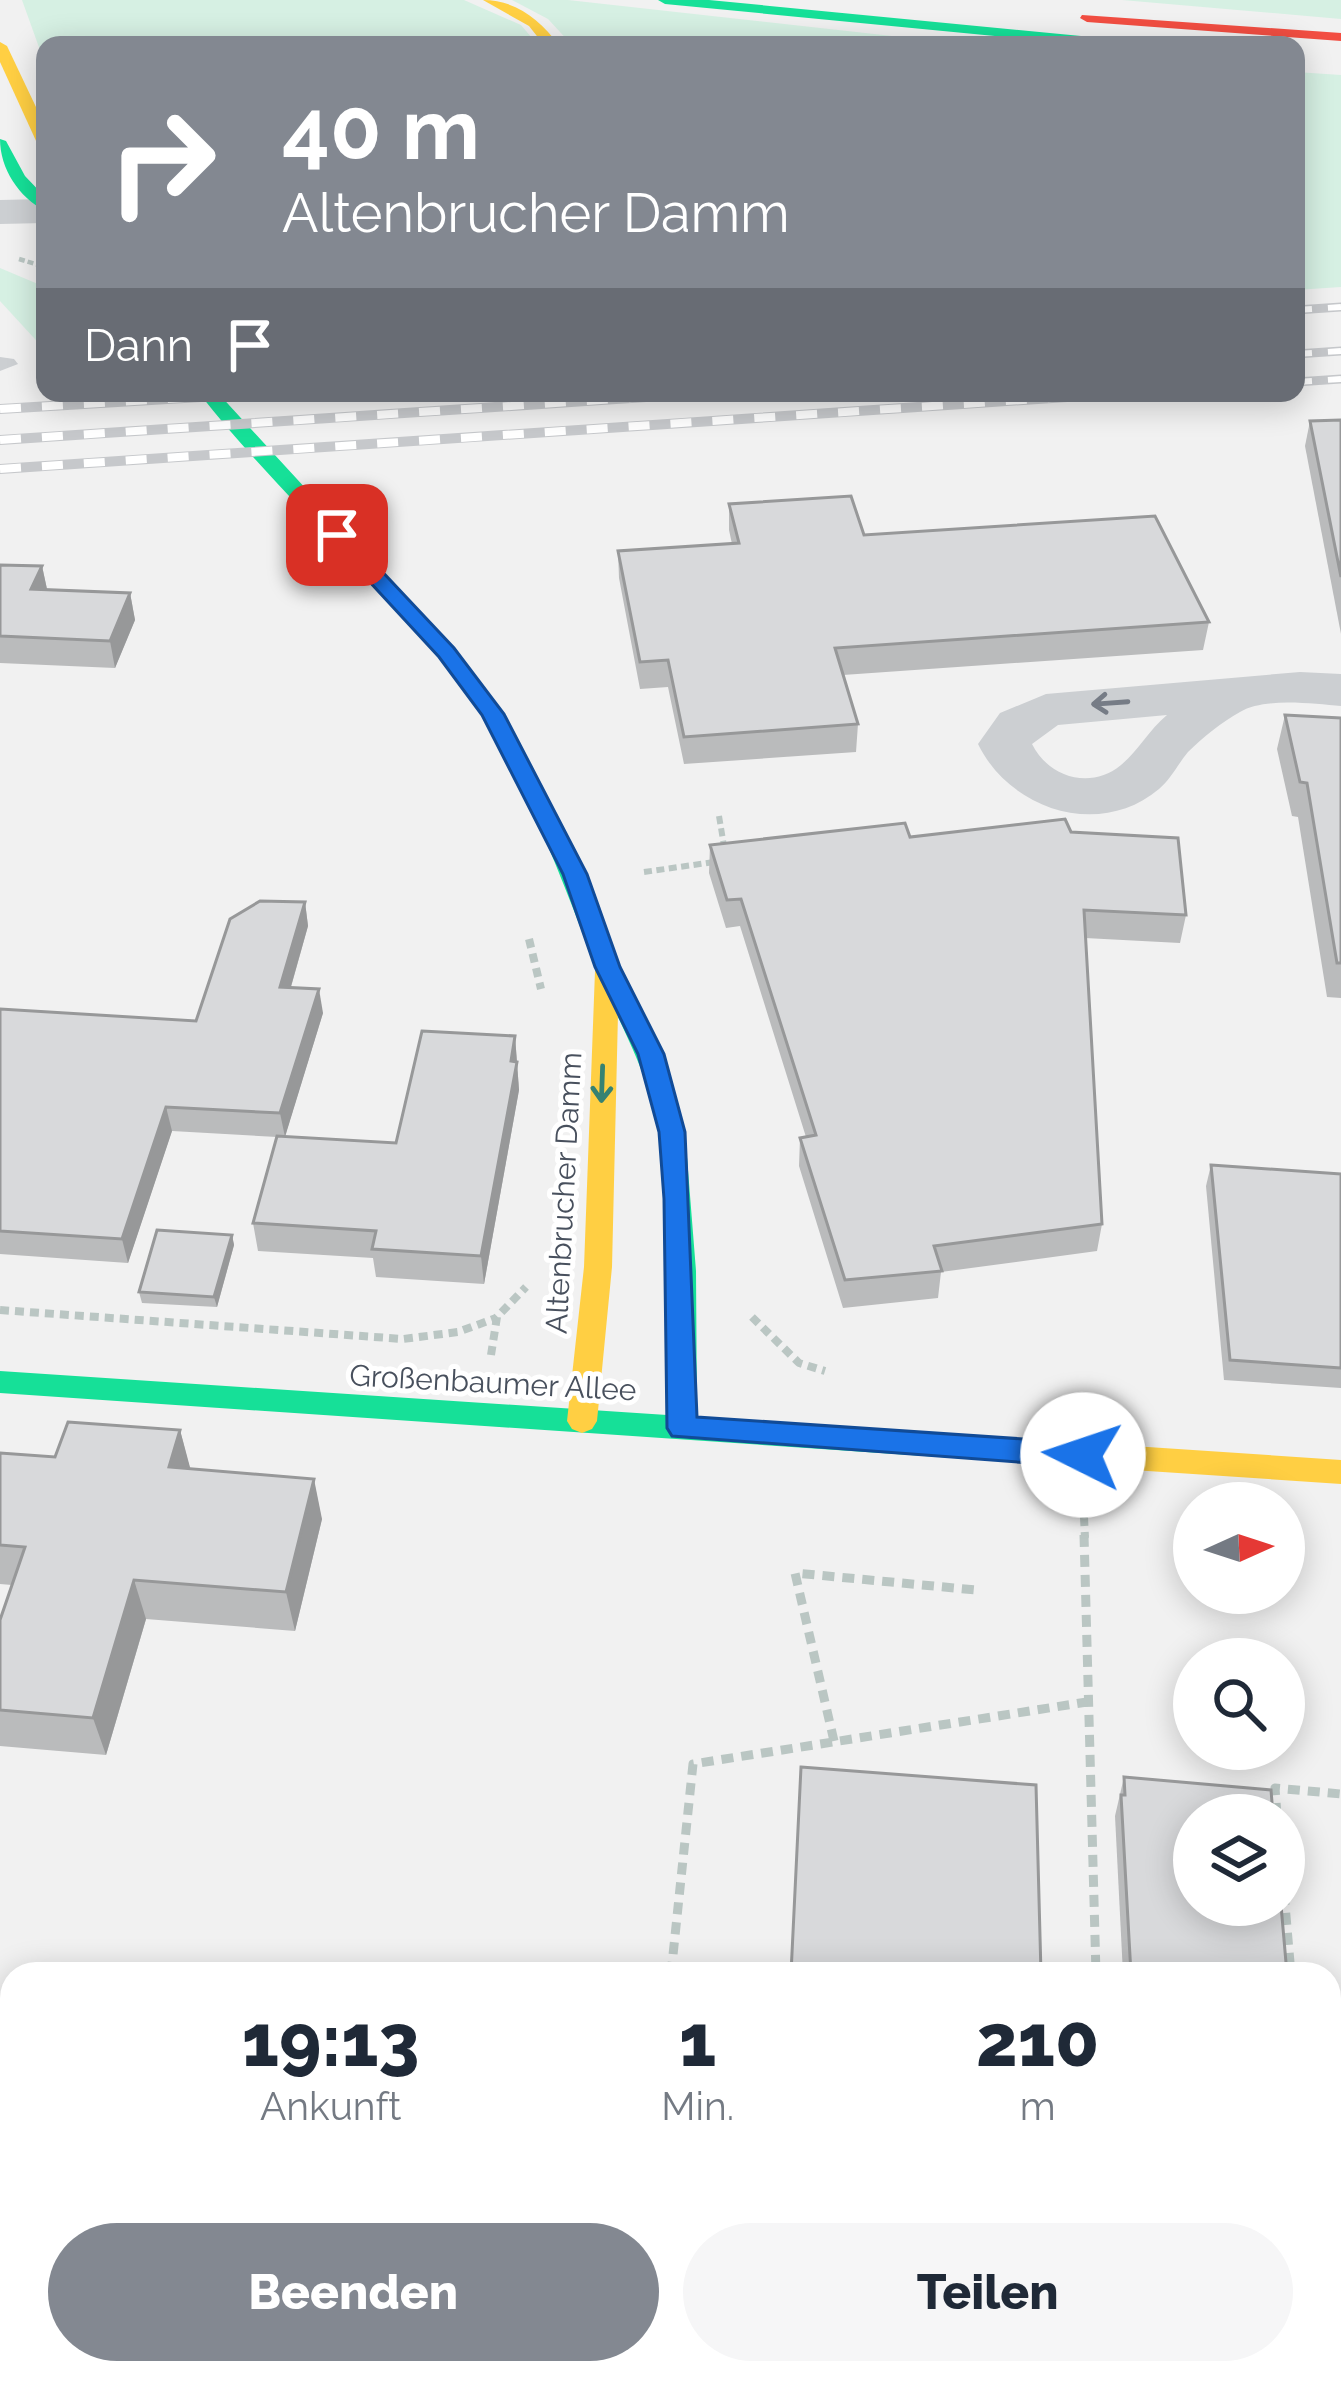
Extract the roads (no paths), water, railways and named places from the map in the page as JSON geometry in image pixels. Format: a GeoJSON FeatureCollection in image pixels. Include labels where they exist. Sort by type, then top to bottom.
{"type":"FeatureCollection","features":[{"type":"Feature","properties":{"kind":"main road"},"geometry":{"type":"LineString","coordinates":[[490,0],[534,22],[545,36]]}},
{"type":"Feature","properties":{"kind":"main road"},"geometry":{"type":"LineString","coordinates":[[665,0],[1039,36]]}},
{"type":"Feature","properties":{"kind":"main road"},"geometry":{"type":"LineString","coordinates":[[903,0],[1341,37]]}},
{"type":"Feature","properties":{"kind":"main road"},"geometry":{"type":"LineString","coordinates":[[1064,3],[1341,37]]}},
{"type":"Feature","properties":{"kind":"main road"},"geometry":{"type":"LineString","coordinates":[[0,46],[36,124]]}},
{"type":"Feature","properties":{"kind":"main road"},"geometry":{"type":"LineString","coordinates":[[1305,58],[1341,60]]}},
{"type":"Feature","properties":{"kind":"main road"},"geometry":{"type":"LineString","coordinates":[[0,144],[18,178],[36,199]]}},
{"type":"Feature","properties":{"kind":"main road","name":"Altenbrucher Damm"},"geometry":{"type":"LineString","coordinates":[[216,402],[446,653],[493,714],[575,874],[608,967],[651,1054],[672,1132],[682,1271],[682,1428]]}},
{"type":"Feature","properties":{"kind":"main road","name":"Altenbrucher Damm"},"geometry":{"type":"LineString","coordinates":[[582,1421],[598,1268],[608,967]]}},
{"type":"Feature","properties":{"kind":"main road","name":"Großenbaumer Allee"},"geometry":{"type":"LineString","coordinates":[[0,1382],[1341,1472]]}},
{"type":"Feature","properties":{"kind":"street"},"geometry":{"type":"LineString","coordinates":[[0,212],[36,210]]}},
{"type":"Feature","properties":{"kind":"street"},"geometry":{"type":"LineString","coordinates":[[0,233],[36,233]]}},
{"type":"Feature","properties":{"kind":"street"},"geometry":{"type":"LineString","coordinates":[[1227,695],[1341,689]]}},
{"type":"Feature","properties":{"kind":"railway"},"geometry":{"type":"LineString","coordinates":[[1305,309],[1341,307]]}},
{"type":"Feature","properties":{"kind":"railway"},"geometry":{"type":"LineString","coordinates":[[1305,353],[1341,351]]}},
{"type":"Feature","properties":{"kind":"railway"},"geometry":{"type":"LineString","coordinates":[[1305,381],[1341,379]]}},
{"type":"Feature","properties":{"kind":"railway"},"geometry":{"type":"LineString","coordinates":[[0,409],[117,402]]}},
{"type":"Feature","properties":{"kind":"railway"},"geometry":{"type":"LineString","coordinates":[[0,440],[571,402]]}},
{"type":"Feature","properties":{"kind":"railway"},"geometry":{"type":"LineString","coordinates":[[0,469],[993,402]]}}]}
